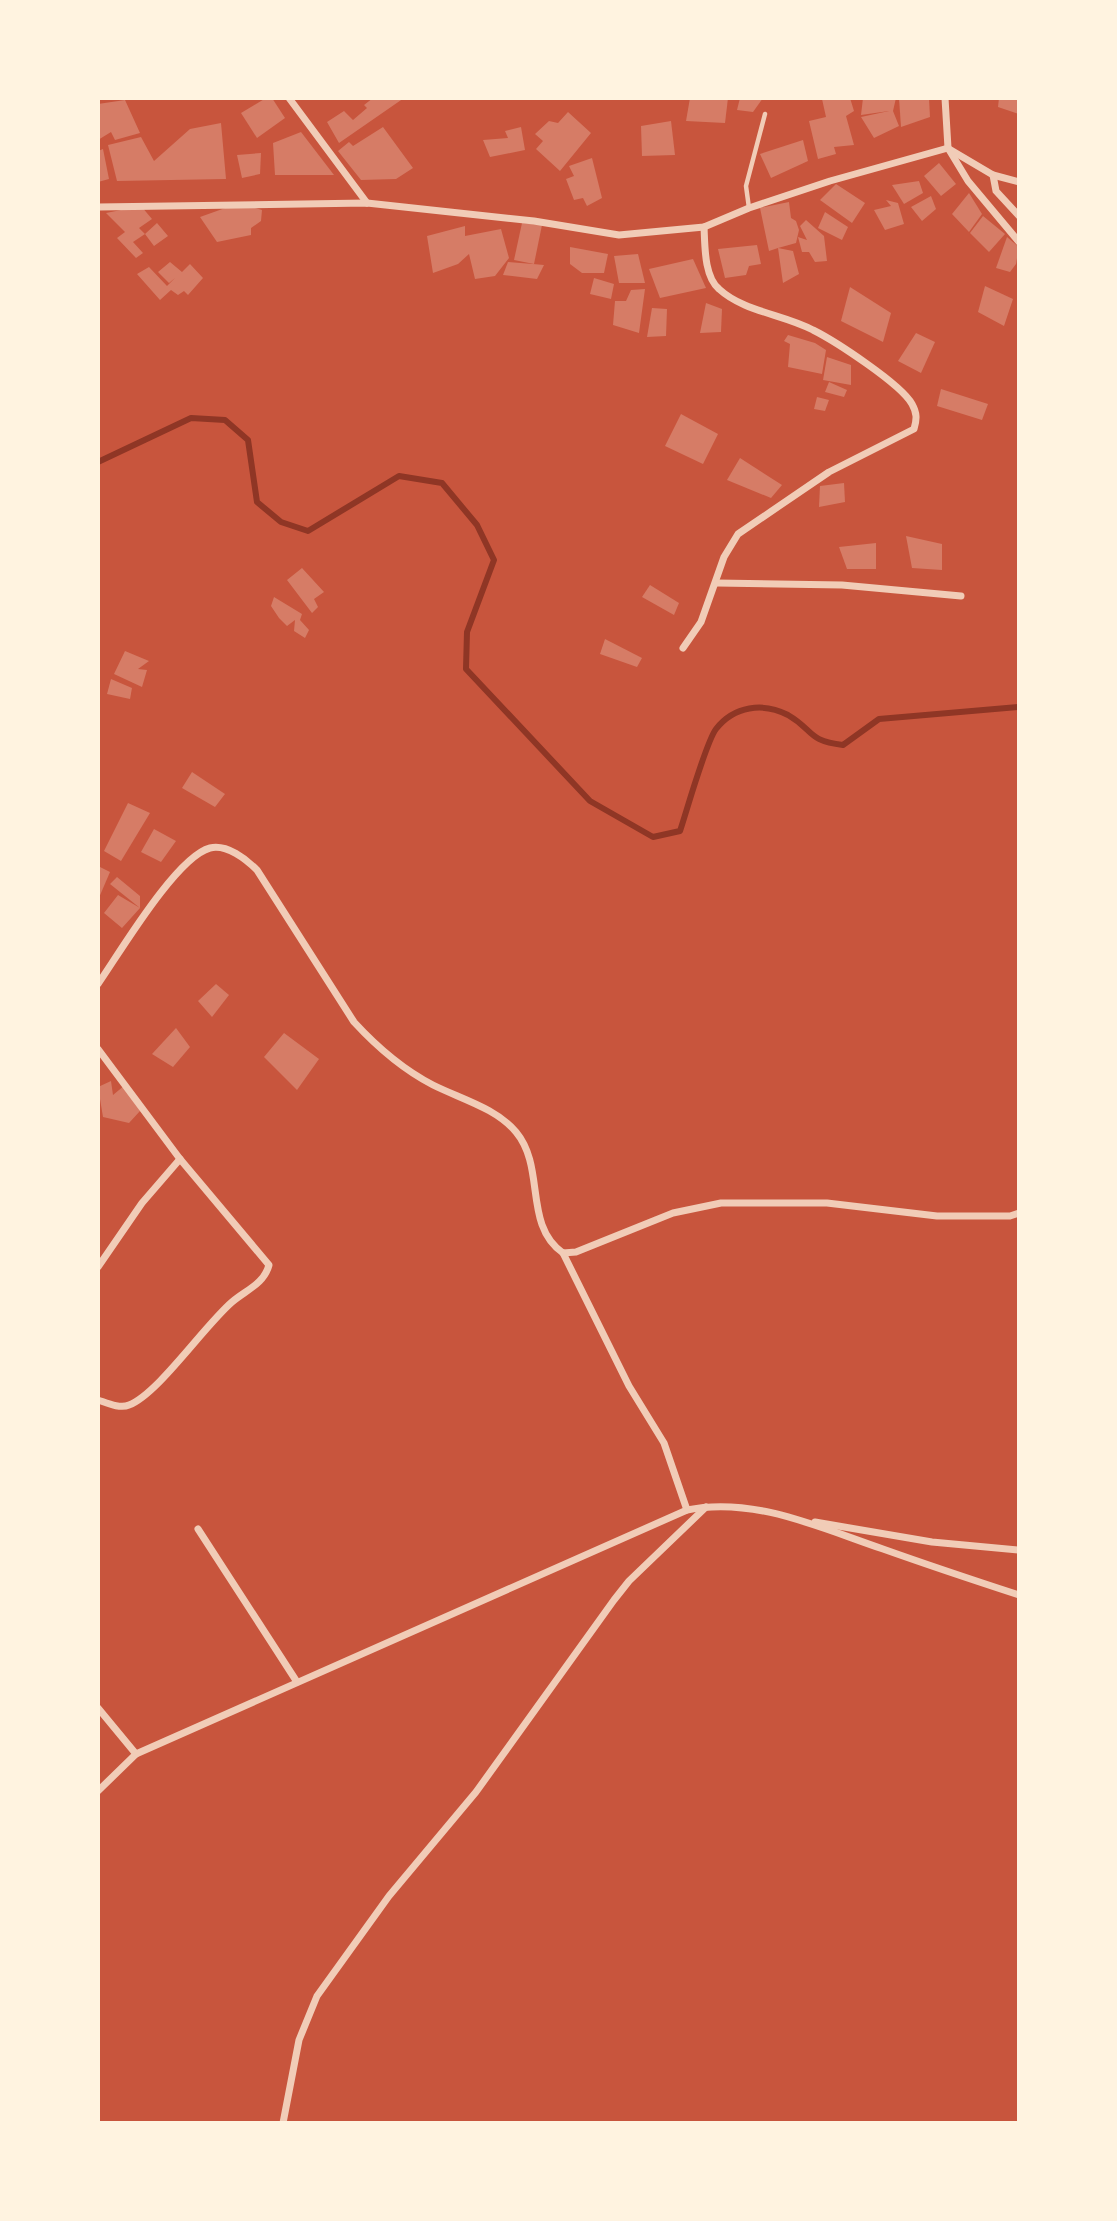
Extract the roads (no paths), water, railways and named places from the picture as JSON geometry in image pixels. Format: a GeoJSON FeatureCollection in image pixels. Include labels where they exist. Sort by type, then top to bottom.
{"type":"FeatureCollection","features":[{"type":"Feature","properties":{"kind":"street"},"geometry":{"type":"LineString","coordinates":[[289,98],[367,203]]}},
{"type":"Feature","properties":{"kind":"street"},"geometry":{"type":"LineString","coordinates":[[945,98],[948,148],[968,181],[1019,242]]}},
{"type":"Feature","properties":{"kind":"street"},"geometry":{"type":"LineString","coordinates":[[98,207],[367,203],[534,221],[619,235],[704,227],[749,208],[881,165],[948,148],[993,175],[1019,182]]}},
{"type":"Feature","properties":{"kind":"street"},"geometry":{"type":"LineString","coordinates":[[993,175],[996,191],[1019,216]]}},
{"type":"Feature","properties":{"kind":"street"},"geometry":{"type":"LineString","coordinates":[[683,649],[701,622],[724,557],[738,534],[830,472],[914,429],[917,417],[911,401],[847,351],[812,329],[741,303],[719,289],[712,281],[704,227]]}},
{"type":"Feature","properties":{"kind":"street"},"geometry":{"type":"LineString","coordinates":[[717,583],[842,585],[961,597]]}},
{"type":"Feature","properties":{"kind":"street"},"geometry":{"type":"LineString","coordinates":[[98,984],[169,882],[194,858],[210,848],[226,849],[246,859],[257,870],[354,1022],[373,1043],[431,1084],[503,1118],[518,1134],[530,1160],[541,1227],[548,1241],[563,1253],[629,1386],[664,1443],[687,1510]]}},
{"type":"Feature","properties":{"kind":"street"},"geometry":{"type":"LineString","coordinates":[[98,1049],[180,1159],[269,1265],[266,1275],[232,1303],[153,1388],[129,1405],[119,1406],[98,1400]]}},
{"type":"Feature","properties":{"kind":"street"},"geometry":{"type":"LineString","coordinates":[[98,1267],[142,1203],[180,1159]]}},
{"type":"Feature","properties":{"kind":"street"},"geometry":{"type":"LineString","coordinates":[[563,1253],[576,1252],[673,1213],[722,1203],[827,1203],[937,1216],[1010,1216],[1019,1213]]}},
{"type":"Feature","properties":{"kind":"street"},"geometry":{"type":"LineString","coordinates":[[283,2123],[299,2040],[317,1996],[389,1896],[476,1792],[629,1581],[706,1506]]}},
{"type":"Feature","properties":{"kind":"street"},"geometry":{"type":"LineString","coordinates":[[98,1791],[136,1754],[687,1510],[706,1506],[743,1509],[932,1542],[1019,1550]]}},
{"type":"Feature","properties":{"kind":"street"},"geometry":{"type":"LineString","coordinates":[[801,1520],[1019,1595]]}},
{"type":"Feature","properties":{"kind":"street"},"geometry":{"type":"LineString","coordinates":[[198,1529],[297,1682]]}},
{"type":"Feature","properties":{"kind":"street"},"geometry":{"type":"LineString","coordinates":[[98,1708],[136,1754]]}},
{"type":"Feature","properties":{"kind":"lane"},"geometry":{"type":"LineString","coordinates":[[749,208],[746,186],[765,114]]}},
{"type":"Feature","properties":{"kind":"waterway"},"geometry":{"type":"LineString","coordinates":[[98,462],[191,418],[225,420],[248,440],[257,502],[281,522],[308,531],[399,476],[442,483],[477,525],[494,560],[467,632],[466,669],[590,801],[653,837],[680,831],[712,736],[723,721],[740,711],[769,708],[788,715],[817,738],[843,745],[879,719],[1019,707]]}}]}
